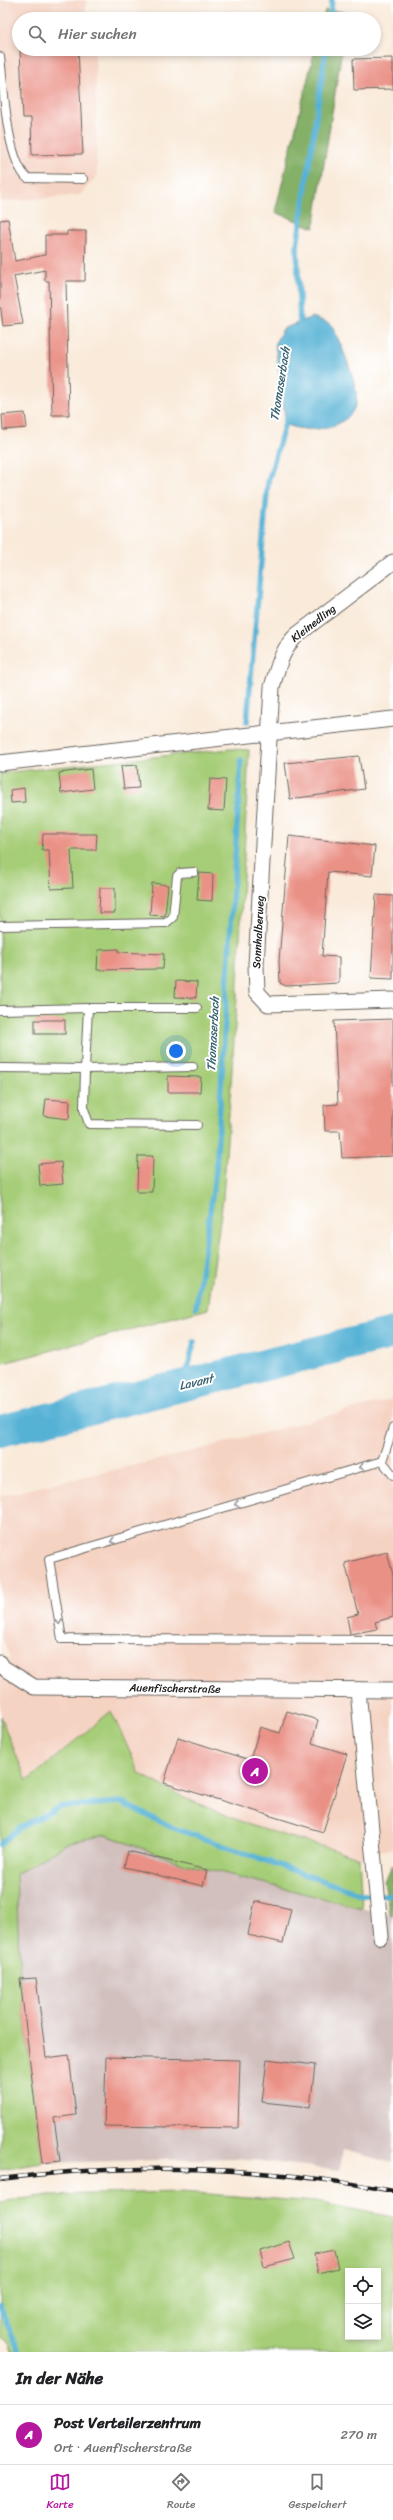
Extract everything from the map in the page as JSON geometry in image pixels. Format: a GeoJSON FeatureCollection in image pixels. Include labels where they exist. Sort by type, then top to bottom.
{"type":"FeatureCollection","features":[{"type":"Feature","properties":{"kind":"street","name":"Kleinedling"},"geometry":{"type":"LineString","coordinates":[[270,732],[272,687],[288,643],[393,562]]}},
{"type":"Feature","properties":{"kind":"street"},"geometry":{"type":"LineString","coordinates":[[0,763],[393,718]]}},
{"type":"Feature","properties":{"kind":"street","name":"Sonnhalberweg"},"geometry":{"type":"LineString","coordinates":[[270,732],[256,965],[257,992],[268,1004],[393,1000]]}},
{"type":"Feature","properties":{"kind":"street","name":"Auenfischerstraße"},"geometry":{"type":"LineString","coordinates":[[0,1663],[2,1667],[34,1687],[393,1690]]}},
{"type":"Feature","properties":{"kind":"street"},"geometry":{"type":"LineString","coordinates":[[358,1690],[381,1936]]}},
{"type":"Feature","properties":{"kind":"lane"},"geometry":{"type":"LineString","coordinates":[[0,57],[14,154],[20,170],[28,178],[83,179]]}},
{"type":"Feature","properties":{"kind":"lane"},"geometry":{"type":"LineString","coordinates":[[0,926],[166,923],[173,918],[176,876],[180,873],[194,872]]}},
{"type":"Feature","properties":{"kind":"lane"},"geometry":{"type":"LineString","coordinates":[[88,1008],[84,1109],[89,1124],[197,1125]]}},
{"type":"Feature","properties":{"kind":"lane"},"geometry":{"type":"LineString","coordinates":[[0,1010],[197,1008]]}},
{"type":"Feature","properties":{"kind":"lane"},"geometry":{"type":"LineString","coordinates":[[0,1068],[85,1069],[193,1067]]}},
{"type":"Feature","properties":{"kind":"lane"},"geometry":{"type":"LineString","coordinates":[[382,1461],[393,1428]]}},
{"type":"Feature","properties":{"kind":"lane"},"geometry":{"type":"LineString","coordinates":[[382,1461],[393,1475]]}},
{"type":"Feature","properties":{"kind":"lane"},"geometry":{"type":"LineString","coordinates":[[382,1461],[49,1559],[62,1639],[393,1640]]}},
{"type":"Feature","properties":{"kind":"shaded area"},"geometry":{"type":"Polygon","coordinates":[[[0,0],[86,0],[86,12],[12,12],[12,56],[95,56],[97,176],[80,195],[0,202],[0,0]]]}},
{"type":"Feature","properties":{"kind":"shaded area"},"geometry":{"type":"Polygon","coordinates":[[[393,1399],[393,1848],[359,1857],[252,1826],[187,1799],[140,1774],[111,1711],[26,1781],[0,1716],[0,1668],[10,1658],[0,1632],[0,1496],[170,1457],[393,1399]]]}},
{"type":"Feature","properties":{"kind":"shaded area"},"geometry":{"type":"Polygon","coordinates":[[[106,1835],[179,1862],[393,1916],[393,2163],[343,2150],[340,2170],[235,2158],[42,2163],[20,1979],[16,1874],[69,1842],[106,1835]]]}},
{"type":"Feature","properties":{"kind":"green space"},"geometry":{"type":"Polygon","coordinates":[[[325,10],[347,12],[325,12],[325,10]]]}},
{"type":"Feature","properties":{"kind":"green space"},"geometry":{"type":"Polygon","coordinates":[[[313,56],[341,56],[314,228],[275,212],[313,56]]]}},
{"type":"Feature","properties":{"kind":"green space"},"geometry":{"type":"Polygon","coordinates":[[[230,749],[249,750],[238,983],[223,1198],[208,1309],[0,1364],[0,773],[230,749]]]}},
{"type":"Feature","properties":{"kind":"green space"},"geometry":{"type":"Polygon","coordinates":[[[111,1711],[140,1774],[187,1799],[252,1826],[359,1857],[362,1908],[179,1862],[106,1835],[69,1842],[16,1874],[20,1979],[42,2163],[0,2170],[0,1716],[27,1781],[111,1711]]]}},
{"type":"Feature","properties":{"kind":"green space"},"geometry":{"type":"Polygon","coordinates":[[[393,1864],[393,1916],[390,1915],[384,1881],[393,1864]]]}},
{"type":"Feature","properties":{"kind":"green space"},"geometry":{"type":"Polygon","coordinates":[[[181,2192],[316,2202],[393,2217],[393,2352],[12,2352],[8,2343],[0,2338],[0,2202],[49,2195],[181,2192]]]}},
{"type":"Feature","properties":{"kind":"water"},"geometry":{"type":"Polygon","coordinates":[[[312,317],[331,324],[339,340],[352,375],[355,386],[356,403],[352,413],[340,423],[325,428],[305,429],[286,424],[275,343],[283,329],[312,317]]]}},
{"type":"Feature","properties":{"kind":"building"},"geometry":{"type":"Polygon","coordinates":[[[20,56],[78,56],[83,154],[32,155],[31,118],[23,118],[20,56]]]}},
{"type":"Feature","properties":{"kind":"building"},"geometry":{"type":"Polygon","coordinates":[[[393,58],[393,89],[354,90],[353,59],[393,58]]]}},
{"type":"Feature","properties":{"kind":"building"},"geometry":{"type":"Polygon","coordinates":[[[8,219],[15,261],[45,255],[45,235],[67,235],[67,231],[86,231],[85,281],[66,281],[69,415],[52,415],[49,281],[45,281],[45,270],[14,276],[23,324],[3,326],[0,303],[0,220],[8,219]]]}},
{"type":"Feature","properties":{"kind":"building"},"geometry":{"type":"Polygon","coordinates":[[[25,413],[27,428],[3,430],[2,415],[25,413]]]}},
{"type":"Feature","properties":{"kind":"building"},"geometry":{"type":"Polygon","coordinates":[[[359,756],[364,789],[290,799],[285,763],[359,756]]]}},
{"type":"Feature","properties":{"kind":"building"},"geometry":{"type":"Polygon","coordinates":[[[137,765],[139,788],[124,789],[121,766],[137,765]]]}},
{"type":"Feature","properties":{"kind":"building"},"geometry":{"type":"Polygon","coordinates":[[[91,769],[93,789],[61,793],[59,773],[91,769]]]}},
{"type":"Feature","properties":{"kind":"building"},"geometry":{"type":"Polygon","coordinates":[[[210,779],[226,780],[224,811],[208,810],[210,779]]]}},
{"type":"Feature","properties":{"kind":"building"},"geometry":{"type":"Polygon","coordinates":[[[24,788],[25,802],[11,803],[10,790],[24,788]]]}},
{"type":"Feature","properties":{"kind":"building"},"geometry":{"type":"Polygon","coordinates":[[[43,834],[97,834],[96,850],[71,850],[73,888],[51,889],[49,850],[42,850],[43,834]]]}},
{"type":"Feature","properties":{"kind":"building"},"geometry":{"type":"Polygon","coordinates":[[[289,836],[375,846],[372,876],[328,872],[322,956],[339,957],[339,983],[286,986],[280,983],[279,961],[289,836]]]}},
{"type":"Feature","properties":{"kind":"building"},"geometry":{"type":"Polygon","coordinates":[[[199,873],[213,874],[212,901],[197,900],[199,873]]]}},
{"type":"Feature","properties":{"kind":"building"},"geometry":{"type":"Polygon","coordinates":[[[152,883],[168,885],[165,916],[150,915],[152,883]]]}},
{"type":"Feature","properties":{"kind":"building"},"geometry":{"type":"Polygon","coordinates":[[[100,888],[115,888],[115,913],[99,913],[100,888]]]}},
{"type":"Feature","properties":{"kind":"building"},"geometry":{"type":"Polygon","coordinates":[[[376,895],[393,896],[393,979],[371,978],[376,895]]]}},
{"type":"Feature","properties":{"kind":"building"},"geometry":{"type":"Polygon","coordinates":[[[119,949],[119,952],[164,954],[163,969],[97,970],[98,950],[119,949]]]}},
{"type":"Feature","properties":{"kind":"building"},"geometry":{"type":"Polygon","coordinates":[[[176,981],[197,982],[196,998],[175,997],[176,981]]]}},
{"type":"Feature","properties":{"kind":"building"},"geometry":{"type":"Polygon","coordinates":[[[393,1019],[393,1156],[342,1158],[340,1131],[325,1131],[324,1105],[338,1104],[334,1021],[393,1019]]]}},
{"type":"Feature","properties":{"kind":"building"},"geometry":{"type":"Polygon","coordinates":[[[35,1020],[65,1020],[65,1034],[35,1034],[35,1020]]]}},
{"type":"Feature","properties":{"kind":"building"},"geometry":{"type":"Polygon","coordinates":[[[168,1076],[201,1077],[200,1092],[168,1092],[168,1076]]]}},
{"type":"Feature","properties":{"kind":"building"},"geometry":{"type":"Polygon","coordinates":[[[46,1099],[70,1101],[69,1119],[44,1116],[46,1099]]]}},
{"type":"Feature","properties":{"kind":"building"},"geometry":{"type":"Polygon","coordinates":[[[138,1156],[153,1156],[152,1192],[137,1192],[138,1156]]]}},
{"type":"Feature","properties":{"kind":"building"},"geometry":{"type":"Polygon","coordinates":[[[61,1162],[63,1184],[40,1186],[38,1164],[61,1162]]]}},
{"type":"Feature","properties":{"kind":"building"},"geometry":{"type":"Polygon","coordinates":[[[387,1552],[393,1575],[393,1617],[375,1622],[377,1629],[350,1634],[347,1617],[358,1614],[345,1563],[387,1552]]]}},
{"type":"Feature","properties":{"kind":"building"},"geometry":{"type":"Polygon","coordinates":[[[287,1711],[318,1720],[312,1743],[347,1754],[323,1832],[164,1783],[178,1737],[250,1760],[260,1727],[280,1733],[287,1711]]]}},
{"type":"Feature","properties":{"kind":"building"},"geometry":{"type":"Polygon","coordinates":[[[128,1851],[207,1870],[203,1886],[124,1867],[128,1851]]]}},
{"type":"Feature","properties":{"kind":"building"},"geometry":{"type":"Polygon","coordinates":[[[255,1901],[291,1909],[283,1943],[248,1935],[255,1901]]]}},
{"type":"Feature","properties":{"kind":"building"},"geometry":{"type":"Polygon","coordinates":[[[36,1978],[46,2058],[69,2055],[76,2115],[54,2118],[60,2161],[42,2163],[20,1979],[36,1978]]]}},
{"type":"Feature","properties":{"kind":"building"},"geometry":{"type":"Polygon","coordinates":[[[106,2057],[240,2060],[238,2128],[104,2126],[106,2057]]]}},
{"type":"Feature","properties":{"kind":"building"},"geometry":{"type":"Polygon","coordinates":[[[267,2059],[315,2065],[310,2107],[262,2102],[267,2059]]]}},
{"type":"Feature","properties":{"kind":"building"},"geometry":{"type":"Polygon","coordinates":[[[289,2242],[295,2259],[264,2267],[260,2251],[289,2242]]]}},
{"type":"Feature","properties":{"kind":"building"},"geometry":{"type":"Polygon","coordinates":[[[334,2250],[338,2268],[318,2273],[314,2254],[334,2250]]]}},
{"type":"Feature","properties":{"kind":"waterway","name":"Thomaserbach"},"geometry":{"type":"LineString","coordinates":[[331,12],[332,0]]}},
{"type":"Feature","properties":{"kind":"waterway","name":"Thomaserbach"},"geometry":{"type":"LineString","coordinates":[[300,327],[297,246],[325,56]]}},
{"type":"Feature","properties":{"kind":"waterway","name":"Thomaserbach"},"geometry":{"type":"LineString","coordinates":[[247,722],[268,482],[287,416]]}},
{"type":"Feature","properties":{"kind":"waterway","name":"Thomaserbach"},"geometry":{"type":"LineString","coordinates":[[196,1307],[216,1170],[241,760]]}},
{"type":"Feature","properties":{"kind":"waterway","name":"Lavant"},"geometry":{"type":"LineString","coordinates":[[0,1431],[393,1333]]}},
{"type":"Feature","properties":{"kind":"waterway","name":"Thomaserbach"},"geometry":{"type":"LineString","coordinates":[[184,1386],[194,1342]]}},
{"type":"Feature","properties":{"kind":"waterway"},"geometry":{"type":"LineString","coordinates":[[0,1845],[19,1828],[60,1807],[120,1802],[171,1827],[363,1895],[393,1895]]}},
{"type":"Feature","properties":{"kind":"waterway"},"geometry":{"type":"LineString","coordinates":[[0,2307],[19,2352]]}},
{"type":"Feature","properties":{"kind":"railway"},"geometry":{"type":"LineString","coordinates":[[0,2179],[98,2170],[197,2169],[296,2176],[393,2191]]}},
{"type":"Feature","properties":{"kind":"place","name":"Post Verteilerzentrum"},"geometry":{"type":"Point","coordinates":[255,1771]}}]}
